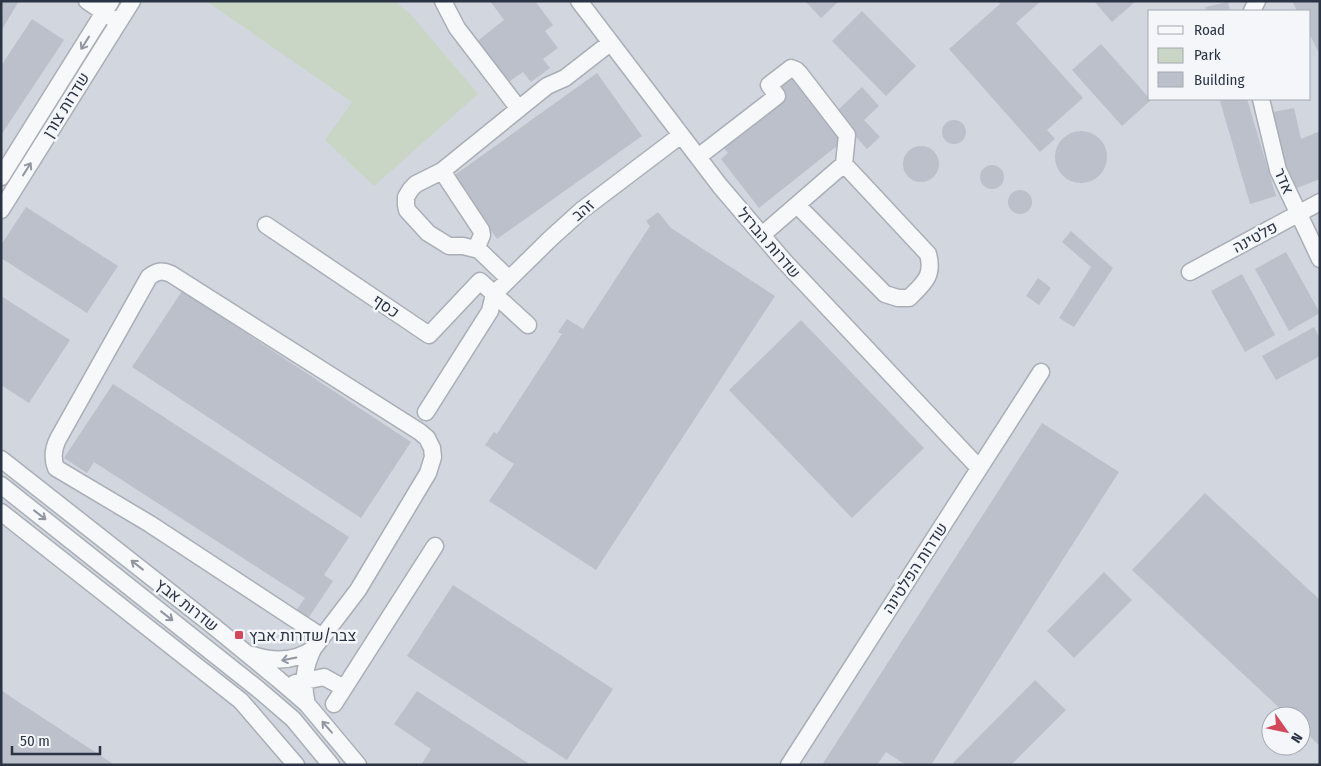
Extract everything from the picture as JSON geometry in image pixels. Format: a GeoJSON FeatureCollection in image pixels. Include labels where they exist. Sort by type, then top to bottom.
{"type":"FeatureCollection","features":[{"type":"Feature","properties":{"kind":"street"},"geometry":{"type":"LineString","coordinates":[[87,1],[108,7],[118,22]]}},
{"type":"Feature","properties":{"kind":"street","name":"שדרות צורן"},"geometry":{"type":"LineString","coordinates":[[1,210],[132,1]]}},
{"type":"Feature","properties":{"kind":"street"},"geometry":{"type":"LineString","coordinates":[[443,1],[457,28],[519,109]]}},
{"type":"Feature","properties":{"kind":"street","name":"שדרות הברזל"},"geometry":{"type":"LineString","coordinates":[[579,1],[720,186],[864,347],[979,468]]}},
{"type":"Feature","properties":{"kind":"street","name":"שדרות צורן"},"geometry":{"type":"LineString","coordinates":[[1,177],[108,7]]}},
{"type":"Feature","properties":{"kind":"street"},"geometry":{"type":"LineString","coordinates":[[509,279],[476,249],[444,244],[428,233],[407,210],[406,197],[416,184],[430,179],[442,171],[547,86],[565,78],[610,43]]}},
{"type":"Feature","properties":{"kind":"street"},"geometry":{"type":"LineString","coordinates":[[698,157],[777,96],[769,85],[791,68],[800,74],[847,135],[844,164],[762,235]]}},
{"type":"Feature","properties":{"kind":"street","name":"אדר"},"geometry":{"type":"LineString","coordinates":[[1261,100],[1278,170],[1320,259]]}},
{"type":"Feature","properties":{"kind":"street","name":"זהב"},"geometry":{"type":"LineString","coordinates":[[494,294],[582,210],[681,135]]}},
{"type":"Feature","properties":{"kind":"street"},"geometry":{"type":"LineString","coordinates":[[797,205],[885,294],[898,298],[909,298],[927,280],[931,265],[928,254],[844,164]]}},
{"type":"Feature","properties":{"kind":"street"},"geometry":{"type":"LineString","coordinates":[[442,171],[481,230],[480,240],[476,249]]}},
{"type":"Feature","properties":{"kind":"street","name":"פלטינה"},"geometry":{"type":"LineString","coordinates":[[1190,272],[1320,202]]}},
{"type":"Feature","properties":{"kind":"street","name":"כסף"},"geometry":{"type":"LineString","coordinates":[[266,225],[429,335],[480,281],[494,294]]}},
{"type":"Feature","properties":{"kind":"street"},"geometry":{"type":"LineString","coordinates":[[308,690],[306,666],[318,643],[358,590],[421,486],[433,456],[430,442],[420,432],[171,274],[163,271],[156,272],[149,277],[58,439],[53,453],[53,461],[56,468],[150,524],[318,643]]}},
{"type":"Feature","properties":{"kind":"street"},"geometry":{"type":"LineString","coordinates":[[426,412],[490,311],[494,294],[528,325]]}},
{"type":"Feature","properties":{"kind":"street","name":"שדרות הפלטינה"},"geometry":{"type":"LineString","coordinates":[[789,765],[1040,372]]}},
{"type":"Feature","properties":{"kind":"street","name":"שדרות אבץ"},"geometry":{"type":"LineString","coordinates":[[1,459],[278,678],[308,690],[358,765]]}},
{"type":"Feature","properties":{"kind":"street","name":"שדרות אבץ"},"geometry":{"type":"LineString","coordinates":[[1,485],[258,689],[293,719],[331,765]]}},
{"type":"Feature","properties":{"kind":"street"},"geometry":{"type":"LineString","coordinates":[[1,512],[241,701],[296,765]]}},
{"type":"Feature","properties":{"kind":"street"},"geometry":{"type":"LineString","coordinates":[[334,704],[435,546]]}},
{"type":"Feature","properties":{"kind":"street"},"geometry":{"type":"LineString","coordinates":[[247,653],[278,661],[300,656],[318,643]]}},
{"type":"Feature","properties":{"kind":"street"},"geometry":{"type":"LineString","coordinates":[[278,678],[308,690]]}},
{"type":"Feature","properties":{"kind":"street"},"geometry":{"type":"LineString","coordinates":[[308,690],[328,678],[344,688]]}},
{"type":"Feature","properties":{"kind":"shaded area"},"geometry":{"type":"Polygon","coordinates":[[[1,1],[1320,1],[1320,765],[1,765],[1,1]]]}},
{"type":"Feature","properties":{"kind":"green space"},"geometry":{"type":"Polygon","coordinates":[[[206,1],[395,1],[412,16],[478,94],[374,186],[325,140],[352,102],[206,1]]]}},
{"type":"Feature","properties":{"kind":"building"},"geometry":{"type":"Polygon","coordinates":[[[1,1],[19,1],[1,31],[1,1]]]}},
{"type":"Feature","properties":{"kind":"building"},"geometry":{"type":"Polygon","coordinates":[[[490,1],[535,1],[553,25],[545,31],[558,48],[543,59],[550,68],[531,82],[523,72],[506,84],[475,43],[504,20],[490,1]]]}},
{"type":"Feature","properties":{"kind":"building"},"geometry":{"type":"Polygon","coordinates":[[[805,1],[839,1],[821,18],[805,1]]]}},
{"type":"Feature","properties":{"kind":"building"},"geometry":{"type":"Polygon","coordinates":[[[997,1],[1041,1],[1016,23],[1083,98],[1047,130],[1055,139],[1040,152],[949,49],[1000,4],[997,1]]]}},
{"type":"Feature","properties":{"kind":"building"},"geometry":{"type":"Polygon","coordinates":[[[1094,1],[1136,1],[1112,22],[1094,1]]]}},
{"type":"Feature","properties":{"kind":"building"},"geometry":{"type":"Polygon","coordinates":[[[1292,1],[1320,1],[1320,55],[1311,37],[1311,10],[1296,10],[1292,1]]]}},
{"type":"Feature","properties":{"kind":"building"},"geometry":{"type":"Polygon","coordinates":[[[1228,2],[1230,10],[1206,10],[1205,7],[1228,2]]]}},
{"type":"Feature","properties":{"kind":"building"},"geometry":{"type":"Polygon","coordinates":[[[862,11],[916,66],[886,96],[832,41],[862,11]]]}},
{"type":"Feature","properties":{"kind":"building"},"geometry":{"type":"Polygon","coordinates":[[[32,19],[64,40],[1,135],[1,66],[32,19]]]}},
{"type":"Feature","properties":{"kind":"building"},"geometry":{"type":"Polygon","coordinates":[[[1101,44],[1148,97],[1148,100],[1151,100],[1122,126],[1072,70],[1101,44]]]}},
{"type":"Feature","properties":{"kind":"building"},"geometry":{"type":"Polygon","coordinates":[[[597,73],[642,136],[497,239],[452,177],[597,73]]]}},
{"type":"Feature","properties":{"kind":"building"},"geometry":{"type":"Polygon","coordinates":[[[789,75],[842,142],[759,208],[721,159],[728,153],[723,147],[785,97],[776,85],[789,75]]]}},
{"type":"Feature","properties":{"kind":"building"},"geometry":{"type":"Polygon","coordinates":[[[862,87],[879,106],[864,120],[880,137],[867,149],[849,129],[852,126],[838,110],[862,87]]]}},
{"type":"Feature","properties":{"kind":"building"},"geometry":{"type":"Polygon","coordinates":[[[1247,100],[1276,196],[1250,204],[1220,101],[1247,100]]]}},
{"type":"Feature","properties":{"kind":"building"},"geometry":{"type":"Polygon","coordinates":[[[1294,108],[1301,139],[1320,131],[1320,179],[1294,189],[1284,164],[1273,112],[1294,108]]]}},
{"type":"Feature","properties":{"kind":"building"},"geometry":{"type":"Polygon","coordinates":[[[954,120],[963,123],[966,132],[963,141],[954,144],[945,141],[942,132],[945,123],[954,120]]]}},
{"type":"Feature","properties":{"kind":"building"},"geometry":{"type":"Polygon","coordinates":[[[1076,131],[1086,131],[1095,135],[1103,143],[1107,157],[1103,171],[1095,179],[1086,183],[1076,183],[1067,179],[1059,171],[1055,162],[1055,152],[1059,143],[1067,135],[1076,131]]]}},
{"type":"Feature","properties":{"kind":"building"},"geometry":{"type":"Polygon","coordinates":[[[921,146],[928,147],[934,151],[938,157],[938,171],[934,177],[928,181],[921,182],[914,181],[908,177],[904,171],[903,164],[904,157],[908,151],[914,147],[921,146]]]}},
{"type":"Feature","properties":{"kind":"building"},"geometry":{"type":"Polygon","coordinates":[[[992,165],[1001,168],[1004,177],[1001,186],[992,189],[983,186],[980,177],[983,168],[992,165]]]}},
{"type":"Feature","properties":{"kind":"building"},"geometry":{"type":"Polygon","coordinates":[[[1020,190],[1029,193],[1032,202],[1029,211],[1020,214],[1011,211],[1008,202],[1011,193],[1020,190]]]}},
{"type":"Feature","properties":{"kind":"building"},"geometry":{"type":"Polygon","coordinates":[[[26,207],[118,266],[87,313],[1,258],[1,245],[26,207]]]}},
{"type":"Feature","properties":{"kind":"building"},"geometry":{"type":"Polygon","coordinates":[[[658,212],[671,228],[775,296],[596,570],[489,501],[514,464],[485,445],[494,432],[497,434],[562,334],[558,332],[567,319],[583,329],[650,226],[646,221],[658,212]]]}},
{"type":"Feature","properties":{"kind":"building"},"geometry":{"type":"Polygon","coordinates":[[[1071,231],[1113,268],[1074,327],[1059,318],[1091,267],[1062,242],[1071,231]]]}},
{"type":"Feature","properties":{"kind":"building"},"geometry":{"type":"Polygon","coordinates":[[[1286,252],[1320,313],[1289,331],[1255,269],[1286,252]]]}},
{"type":"Feature","properties":{"kind":"building"},"geometry":{"type":"Polygon","coordinates":[[[1242,274],[1275,335],[1245,352],[1211,291],[1242,274]]]}},
{"type":"Feature","properties":{"kind":"building"},"geometry":{"type":"Polygon","coordinates":[[[1038,278],[1051,288],[1039,305],[1026,296],[1038,278]]]}},
{"type":"Feature","properties":{"kind":"building"},"geometry":{"type":"Polygon","coordinates":[[[182,291],[411,442],[361,518],[132,367],[182,291]]]}},
{"type":"Feature","properties":{"kind":"building"},"geometry":{"type":"Polygon","coordinates":[[[1,296],[70,340],[29,403],[1,385],[1,296]]]}},
{"type":"Feature","properties":{"kind":"building"},"geometry":{"type":"Polygon","coordinates":[[[801,320],[924,448],[852,518],[729,390],[801,320]]]}},
{"type":"Feature","properties":{"kind":"building"},"geometry":{"type":"Polygon","coordinates":[[[1314,327],[1320,339],[1320,356],[1276,380],[1262,356],[1314,327]]]}},
{"type":"Feature","properties":{"kind":"building"},"geometry":{"type":"Polygon","coordinates":[[[113,384],[349,537],[324,575],[333,581],[307,620],[295,612],[305,598],[94,462],[87,473],[64,458],[113,384]]]}},
{"type":"Feature","properties":{"kind":"building"},"geometry":{"type":"Polygon","coordinates":[[[1042,423],[1119,472],[931,765],[906,765],[886,752],[877,765],[822,765],[1042,423]]]}},
{"type":"Feature","properties":{"kind":"building"},"geometry":{"type":"Polygon","coordinates":[[[1205,493],[1320,600],[1320,746],[1311,737],[1311,706],[1277,706],[1132,570],[1205,493]]]}},
{"type":"Feature","properties":{"kind":"building"},"geometry":{"type":"Polygon","coordinates":[[[1104,572],[1132,600],[1074,658],[1047,631],[1104,572]]]}},
{"type":"Feature","properties":{"kind":"building"},"geometry":{"type":"Polygon","coordinates":[[[453,585],[613,689],[567,760],[407,656],[453,585]]]}},
{"type":"Feature","properties":{"kind":"building"},"geometry":{"type":"Polygon","coordinates":[[[1035,680],[1066,710],[1011,765],[951,765],[1035,680]]]}},
{"type":"Feature","properties":{"kind":"building"},"geometry":{"type":"Polygon","coordinates":[[[1,690],[14,699],[115,765],[1,765],[1,690]]]}},
{"type":"Feature","properties":{"kind":"building"},"geometry":{"type":"Polygon","coordinates":[[[417,691],[531,765],[421,765],[431,749],[394,724],[417,691]]]}},
{"type":"Feature","properties":{"kind":"place","name":"צבר/שדרות אבץ"},"geometry":{"type":"Point","coordinates":[239,635]}}]}
